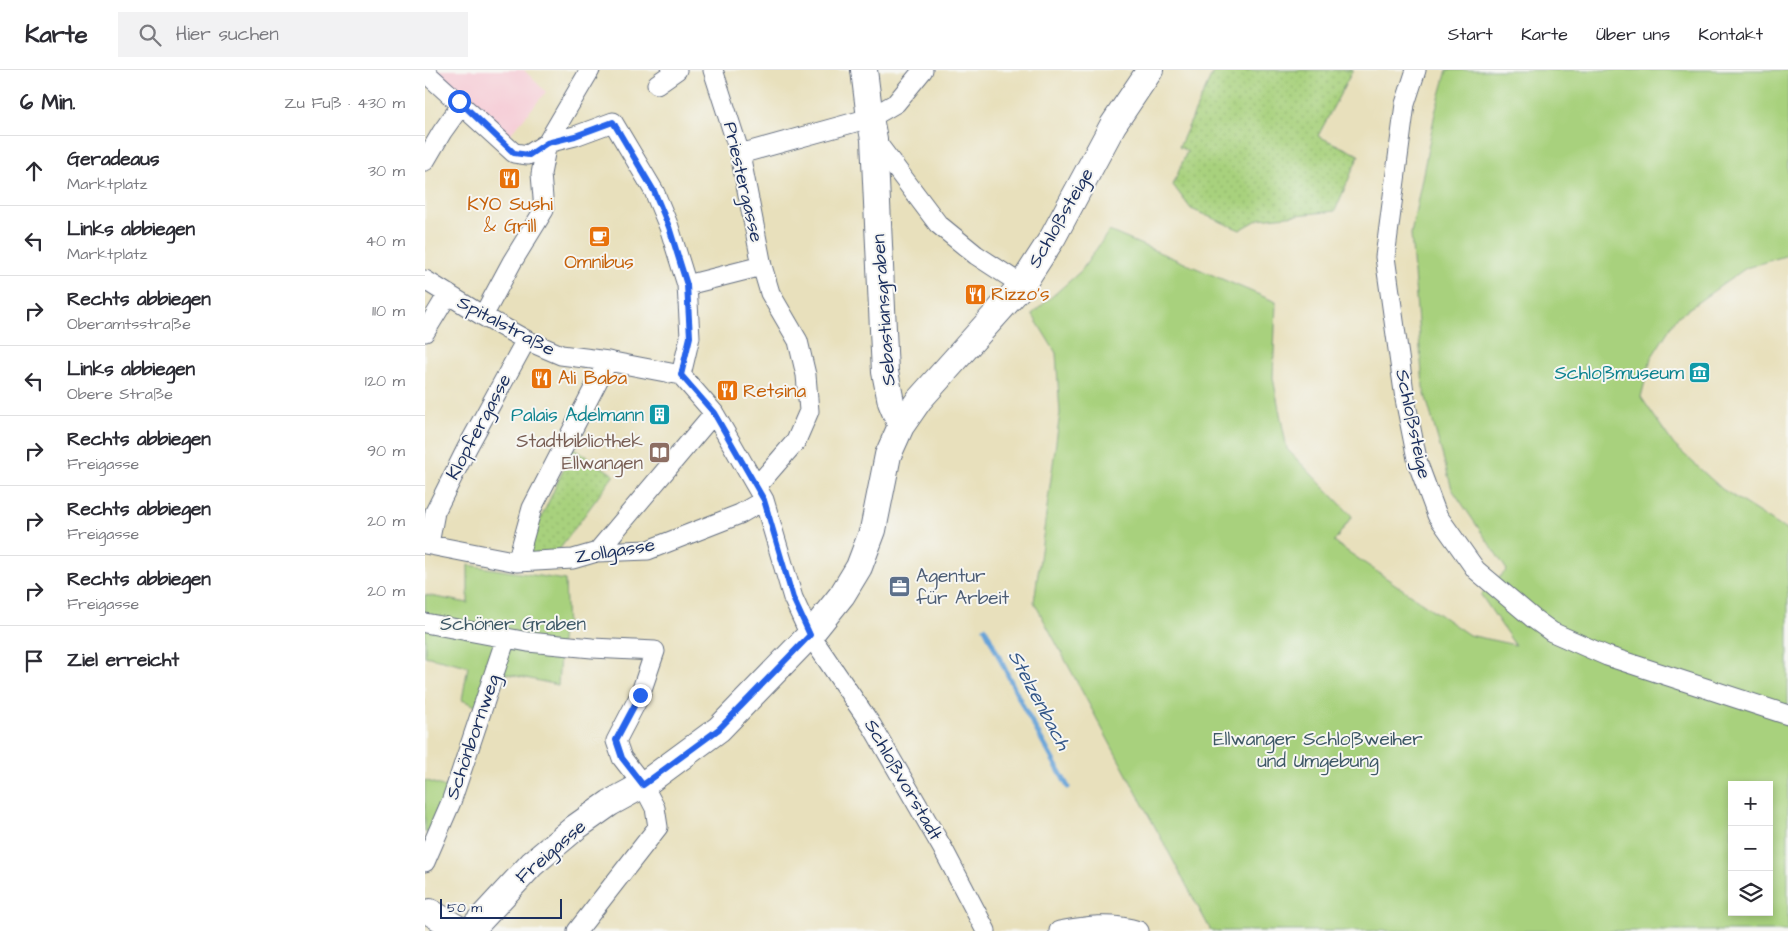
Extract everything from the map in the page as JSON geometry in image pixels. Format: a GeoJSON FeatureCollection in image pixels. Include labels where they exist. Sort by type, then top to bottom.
{"type":"FeatureCollection","features":[{"type":"Feature","properties":{"kind":"street"},"geometry":{"type":"LineString","coordinates":[[483,316],[512,262],[544,210],[541,174],[547,143],[590,70]]}},
{"type":"Feature","properties":{"kind":"street"},"geometry":{"type":"LineString","coordinates":[[657,84],[677,70]]}},
{"type":"Feature","properties":{"kind":"street","name":"Priestergasse"},"geometry":{"type":"LineString","coordinates":[[713,70],[740,154],[762,266],[770,293],[798,341],[807,376],[809,411],[796,441],[761,493]]}},
{"type":"Feature","properties":{"kind":"street","name":"Sebastiansgraben"},"geometry":{"type":"LineString","coordinates":[[864,70],[872,129],[885,372],[891,402],[901,426]]}},
{"type":"Feature","properties":{"kind":"street"},"geometry":{"type":"LineString","coordinates":[[740,154],[872,129],[923,70]]}},
{"type":"Feature","properties":{"kind":"street","name":"Schloßsteige"},"geometry":{"type":"LineString","coordinates":[[901,426],[919,400],[1022,285],[1053,237],[1113,125],[1150,70]]}},
{"type":"Feature","properties":{"kind":"street","name":"Schloßsteige"},"geometry":{"type":"LineString","coordinates":[[1416,70],[1405,104],[1385,257],[1405,399],[1417,464],[1437,515],[1476,570],[1533,619],[1552,632],[1607,656],[1788,715]]}},
{"type":"Feature","properties":{"kind":"street"},"geometry":{"type":"LineString","coordinates":[[425,72],[514,153],[529,155],[547,143],[575,136],[613,122],[654,191],[669,227],[687,285],[690,337],[681,375]]}},
{"type":"Feature","properties":{"kind":"street"},"geometry":{"type":"LineString","coordinates":[[425,161],[442,132],[462,104]]}},
{"type":"Feature","properties":{"kind":"street"},"geometry":{"type":"LineString","coordinates":[[872,129],[938,224],[976,255],[1022,285]]}},
{"type":"Feature","properties":{"kind":"street","name":"Priestergasse"},"geometry":{"type":"LineString","coordinates":[[687,285],[762,266]]}},
{"type":"Feature","properties":{"kind":"street","name":"Spitalstraße"},"geometry":{"type":"LineString","coordinates":[[425,280],[526,340],[561,355],[608,361],[681,375]]}},
{"type":"Feature","properties":{"kind":"street"},"geometry":{"type":"LineString","coordinates":[[425,332],[448,294]]}},
{"type":"Feature","properties":{"kind":"street","name":"Klopfergasse"},"geometry":{"type":"LineString","coordinates":[[427,544],[435,512],[467,448],[526,340]]}},
{"type":"Feature","properties":{"kind":"street"},"geometry":{"type":"LineString","coordinates":[[517,562],[533,508],[608,361]]}},
{"type":"Feature","properties":{"kind":"street","name":"Schloßvorstadt"},"geometry":{"type":"LineString","coordinates":[[681,375],[714,413],[761,493],[793,598],[810,635],[872,726],[943,849],[987,931]]}},
{"type":"Feature","properties":{"kind":"street"},"geometry":{"type":"LineString","coordinates":[[597,552],[714,413]]}},
{"type":"Feature","properties":{"kind":"street"},"geometry":{"type":"LineString","coordinates":[[810,635],[841,595],[859,566],[873,530],[888,455],[901,426]]}},
{"type":"Feature","properties":{"kind":"street","name":"Zollgasse"},"geometry":{"type":"LineString","coordinates":[[427,544],[517,562],[573,558],[597,552],[648,550],[740,514],[761,493]]}},
{"type":"Feature","properties":{"kind":"street"},"geometry":{"type":"LineString","coordinates":[[425,623],[506,638],[591,648],[655,651],[640,695],[616,740],[622,758],[643,785],[655,808],[658,828],[577,931]]}},
{"type":"Feature","properties":{"kind":"street","name":"Freigasse"},"geometry":{"type":"LineString","coordinates":[[471,931],[532,864],[569,833],[610,803],[643,785],[719,729],[810,635]]}},
{"type":"Feature","properties":{"kind":"street","name":"Schönbornweg"},"geometry":{"type":"LineString","coordinates":[[425,862],[451,802],[506,638]]}},
{"type":"Feature","properties":{"kind":"street"},"geometry":{"type":"LineString","coordinates":[[430,912],[462,931]]}},
{"type":"Feature","properties":{"kind":"street"},"geometry":{"type":"LineString","coordinates":[[1059,931],[1089,925],[1113,925],[1139,931]]}},
{"type":"Feature","properties":{"kind":"shaded area"},"geometry":{"type":"Polygon","coordinates":[[[432,70],[524,70],[546,92],[507,138],[432,70]]]}},
{"type":"Feature","properties":{"kind":"green space"},"geometry":{"type":"Polygon","coordinates":[[[1214,70],[1353,70],[1318,136],[1359,155],[1335,211],[1259,219],[1240,230],[1191,209],[1173,185],[1187,151],[1179,147],[1214,70]]]}},
{"type":"Feature","properties":{"kind":"green space","name":"Ellwanger Schloßweiher und Umgebung"},"geometry":{"type":"Polygon","coordinates":[[[1447,70],[1788,70],[1788,255],[1746,268],[1677,317],[1651,358],[1641,397],[1674,445],[1722,489],[1788,531],[1788,931],[1211,931],[1034,602],[1060,413],[1056,353],[1032,314],[1081,271],[1109,231],[1276,302],[1273,378],[1287,449],[1352,516],[1334,542],[1469,635],[1515,645],[1481,595],[1507,570],[1452,489],[1423,387],[1411,234],[1435,113],[1447,70]]]}},
{"type":"Feature","properties":{"kind":"green space"},"geometry":{"type":"Polygon","coordinates":[[[573,448],[614,475],[556,554],[523,558],[573,448]]]}},
{"type":"Feature","properties":{"kind":"green space","name":"Schöner Graben"},"geometry":{"type":"Polygon","coordinates":[[[468,565],[565,580],[567,630],[562,629],[558,685],[489,670],[478,707],[462,700],[468,666],[425,656],[425,595],[468,603],[468,565]]]}},
{"type":"Feature","properties":{"kind":"green space"},"geometry":{"type":"Polygon","coordinates":[[[425,780],[448,788],[431,833],[425,832],[425,780]]]}},
{"type":"Feature","properties":{"kind":"waterway","name":"Stelzenbach"},"geometry":{"type":"LineString","coordinates":[[985,628],[1023,706],[1068,787]]}},
{"type":"Feature","properties":{"kind":"place","name":"KYO Sushi & Grill"},"geometry":{"type":"Point","coordinates":[510,178]}},
{"type":"Feature","properties":{"kind":"place","name":"Omnibus"},"geometry":{"type":"Point","coordinates":[599,236]}},
{"type":"Feature","properties":{"kind":"place","name":"Rizzo's"},"geometry":{"type":"Point","coordinates":[975,294]}},
{"type":"Feature","properties":{"kind":"place","name":"Schloßmuseum"},"geometry":{"type":"Point","coordinates":[1700,373]}},
{"type":"Feature","properties":{"kind":"place","name":"Ali Baba"},"geometry":{"type":"Point","coordinates":[542,378]}},
{"type":"Feature","properties":{"kind":"place","name":"Retsina"},"geometry":{"type":"Point","coordinates":[727,391]}},
{"type":"Feature","properties":{"kind":"place","name":"Palais Adelmann"},"geometry":{"type":"Point","coordinates":[660,415]}},
{"type":"Feature","properties":{"kind":"place","name":"Stadtbibliothek Ellwangen"},"geometry":{"type":"Point","coordinates":[659,452]}},
{"type":"Feature","properties":{"kind":"place","name":"Agentur für Arbeit"},"geometry":{"type":"Point","coordinates":[900,587]}},
{"type":"Feature","properties":{"kind":"route"},"geometry":{"type":"LineString","coordinates":[[459,101],[514,153],[529,155],[547,143],[575,136],[613,122],[654,191],[669,227],[687,285],[690,337],[681,375],[714,413],[764,500],[793,598],[810,635],[719,729],[643,785],[622,758],[616,740],[640,695]]}}]}
